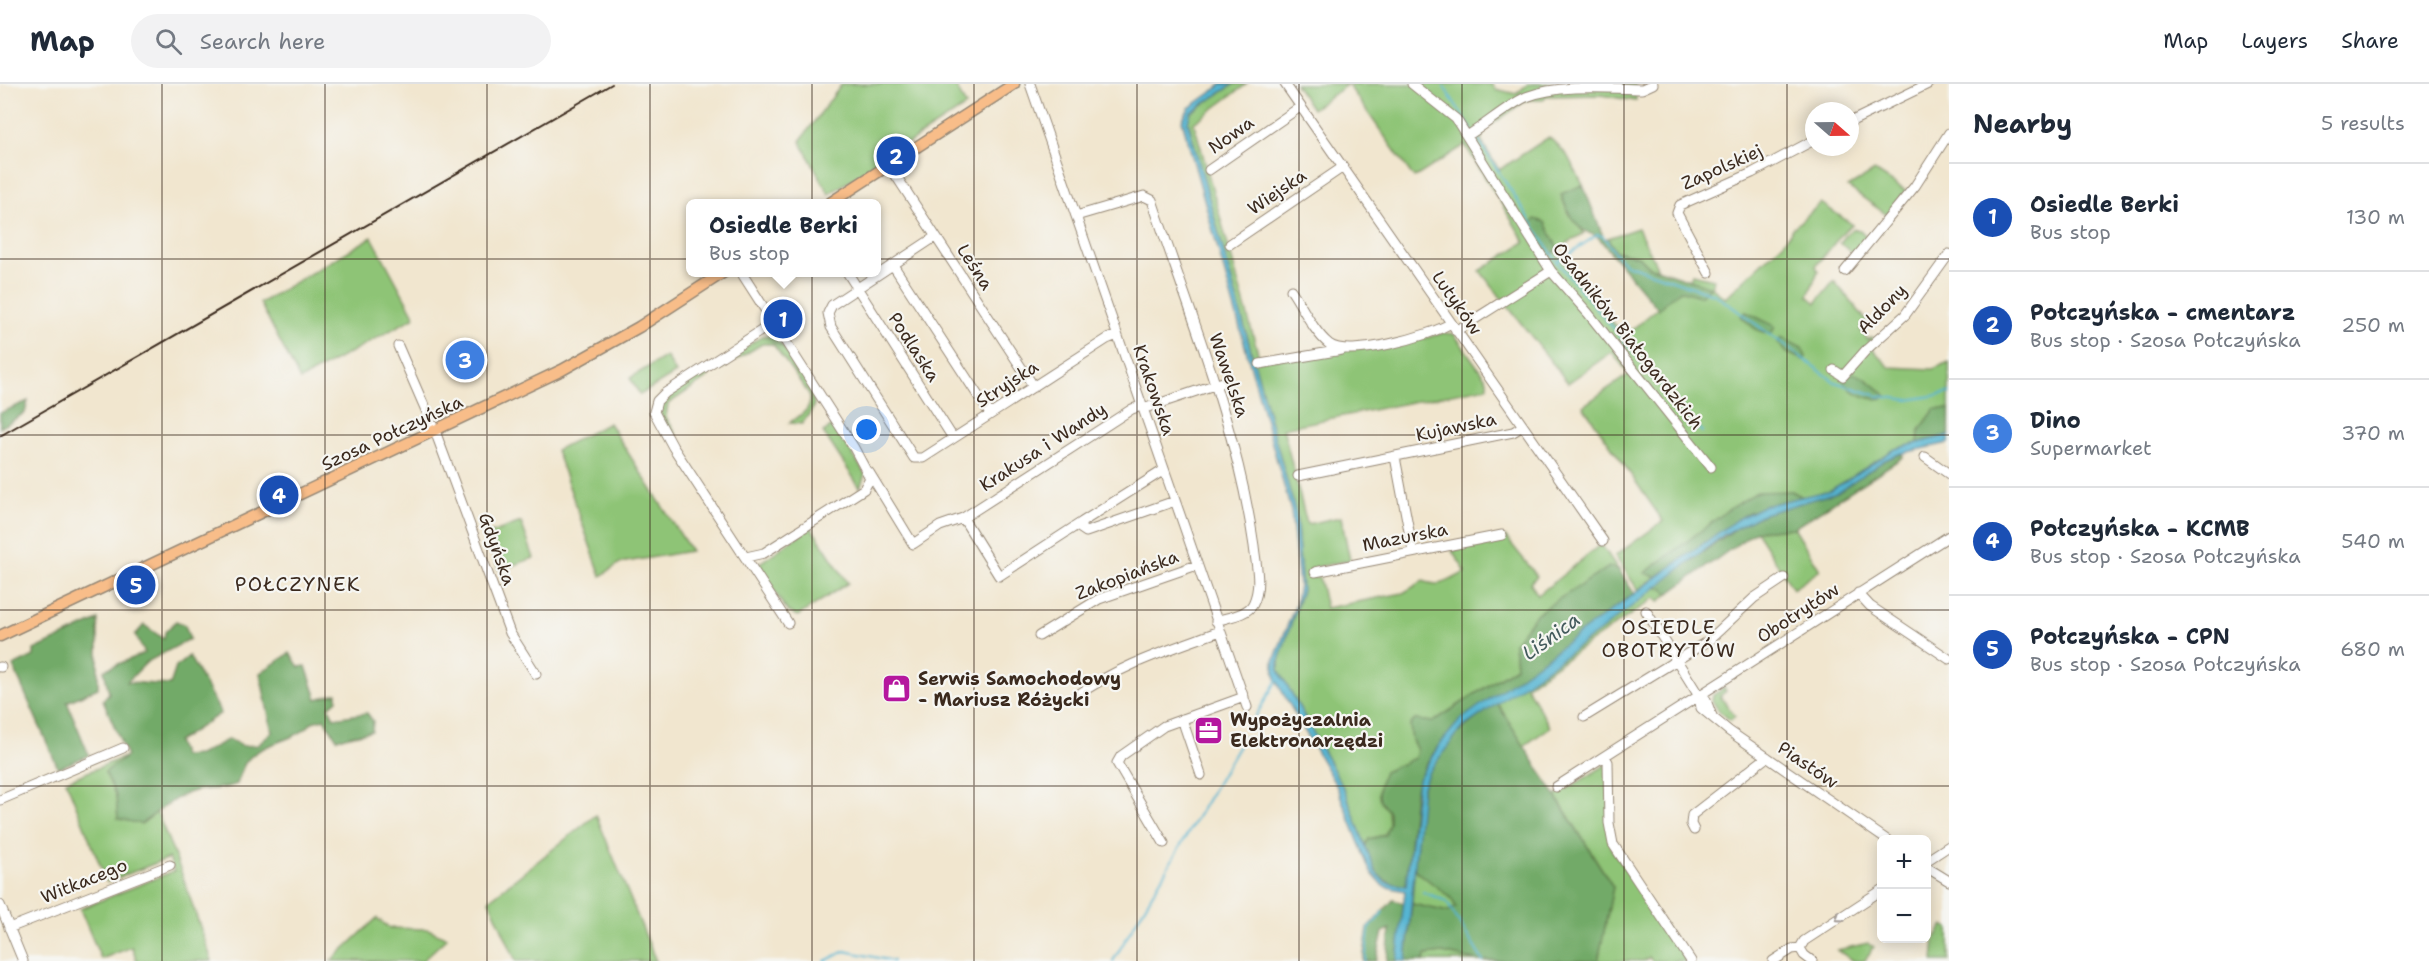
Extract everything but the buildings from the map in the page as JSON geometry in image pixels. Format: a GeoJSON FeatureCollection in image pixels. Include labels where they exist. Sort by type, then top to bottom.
{"type":"FeatureCollection","features":[{"type":"Feature","properties":{"kind":"main road"},"geometry":{"type":"LineString","coordinates":[[838,199],[1014,84]]}},
{"type":"Feature","properties":{"kind":"main road","name":"Szosa Połczyńska"},"geometry":{"type":"LineString","coordinates":[[0,636],[435,431],[604,348],[718,277]]}},
{"type":"Feature","properties":{"kind":"street","name":"Krakowska"},"geometry":{"type":"LineString","coordinates":[[1030,84],[1245,702],[1182,719]]}},
{"type":"Feature","properties":{"kind":"street","name":"Lutyków"},"geometry":{"type":"LineString","coordinates":[[1285,84],[1603,541]]}},
{"type":"Feature","properties":{"kind":"street","name":"Osadników Białogardzkich"},"geometry":{"type":"LineString","coordinates":[[1412,84],[1471,134],[1551,271],[1711,467]]}},
{"type":"Feature","properties":{"kind":"street"},"geometry":{"type":"LineString","coordinates":[[1471,134],[1525,97],[1542,91],[1569,87],[1642,89],[1653,84]]}},
{"type":"Feature","properties":{"kind":"street"},"geometry":{"type":"LineString","coordinates":[[1859,118],[1928,84]]}},
{"type":"Feature","properties":{"kind":"street","name":"Nowa"},"geometry":{"type":"LineString","coordinates":[[1209,170],[1300,107]]}},
{"type":"Feature","properties":{"kind":"street"},"geometry":{"type":"LineString","coordinates":[[1845,272],[1915,186],[1949,133]]}},
{"type":"Feature","properties":{"kind":"street","name":"Zapolskiej"},"geometry":{"type":"LineString","coordinates":[[1709,273],[1677,213],[1680,205],[1752,173],[1805,145]]}},
{"type":"Feature","properties":{"kind":"street","name":"Leśna"},"geometry":{"type":"LineString","coordinates":[[889,165],[1034,387]]}},
{"type":"Feature","properties":{"kind":"street","name":"Wiejska"},"geometry":{"type":"LineString","coordinates":[[1230,244],[1343,168]]}},
{"type":"Feature","properties":{"kind":"street","name":"Wawelska"},"geometry":{"type":"LineString","coordinates":[[1076,216],[1144,196],[1152,200],[1232,435],[1250,517],[1258,578],[1251,608],[1216,621]]}},
{"type":"Feature","properties":{"kind":"street"},"geometry":{"type":"LineString","coordinates":[[881,272],[935,237]]}},
{"type":"Feature","properties":{"kind":"street","name":"Aldony"},"geometry":{"type":"LineString","coordinates":[[1834,370],[1843,376],[1866,350],[1905,315],[1949,254]]}},
{"type":"Feature","properties":{"kind":"street"},"geometry":{"type":"LineString","coordinates":[[892,265],[990,414]]}},
{"type":"Feature","properties":{"kind":"street"},"geometry":{"type":"LineString","coordinates":[[1260,363],[1348,349],[1453,327],[1551,271]]}},
{"type":"Feature","properties":{"kind":"street"},"geometry":{"type":"LineString","coordinates":[[744,277],[868,471],[869,482],[864,489],[764,553],[746,557]]}},
{"type":"Feature","properties":{"kind":"street","name":"Podlaska"},"geometry":{"type":"LineString","coordinates":[[850,277],[953,438]]}},
{"type":"Feature","properties":{"kind":"street"},"geometry":{"type":"LineString","coordinates":[[857,288],[874,277]]}},
{"type":"Feature","properties":{"kind":"street","name":"Stryjska"},"geometry":{"type":"LineString","coordinates":[[857,288],[830,307],[828,321],[915,458],[923,458],[1117,335]]}},
{"type":"Feature","properties":{"kind":"street"},"geometry":{"type":"LineString","coordinates":[[1291,290],[1323,339],[1330,345],[1348,349]]}},
{"type":"Feature","properties":{"kind":"street"},"geometry":{"type":"LineString","coordinates":[[773,323],[664,393],[655,410],[663,431],[788,623]]}},
{"type":"Feature","properties":{"kind":"street","name":"Gdyńska"},"geometry":{"type":"LineString","coordinates":[[398,346],[435,431],[510,633],[536,674]]}},
{"type":"Feature","properties":{"kind":"street","name":"Krakusa i Wandy"},"geometry":{"type":"LineString","coordinates":[[868,471],[914,544],[940,526],[963,518],[1131,410],[1226,381]]}},
{"type":"Feature","properties":{"kind":"street","name":"Kujawska"},"geometry":{"type":"LineString","coordinates":[[1298,476],[1514,432],[1523,426]]}},
{"type":"Feature","properties":{"kind":"street","name":"Kujawska"},"geometry":{"type":"LineString","coordinates":[[1395,457],[1413,552]]}},
{"type":"Feature","properties":{"kind":"street"},"geometry":{"type":"LineString","coordinates":[[1925,458],[1949,474]]}},
{"type":"Feature","properties":{"kind":"street"},"geometry":{"type":"LineString","coordinates":[[963,518],[999,576],[1164,470]]}},
{"type":"Feature","properties":{"kind":"street"},"geometry":{"type":"LineString","coordinates":[[1082,522],[1080,528],[1086,532],[1175,501]]}},
{"type":"Feature","properties":{"kind":"street","name":"Mazurska"},"geometry":{"type":"LineString","coordinates":[[1315,572],[1502,535]]}},
{"type":"Feature","properties":{"kind":"street","name":"Obotrytów"},"geometry":{"type":"LineString","coordinates":[[1556,787],[1949,536]]}},
{"type":"Feature","properties":{"kind":"street","name":"Zakopiańska"},"geometry":{"type":"LineString","coordinates":[[1039,636],[1099,599],[1197,565]]}},
{"type":"Feature","properties":{"kind":"street"},"geometry":{"type":"LineString","coordinates":[[1584,717],[1708,641],[1754,598],[1784,578]]}},
{"type":"Feature","properties":{"kind":"street"},"geometry":{"type":"LineString","coordinates":[[1858,593],[1870,606],[1949,659]]}},
{"type":"Feature","properties":{"kind":"street","name":"Piastów"},"geometry":{"type":"LineString","coordinates":[[1646,611],[1699,696],[1705,698],[1712,716],[1767,758],[1880,835]]}},
{"type":"Feature","properties":{"kind":"street"},"geometry":{"type":"LineString","coordinates":[[1075,697],[1108,674],[1220,632]]}},
{"type":"Feature","properties":{"kind":"street"},"geometry":{"type":"LineString","coordinates":[[1164,843],[1117,763],[1128,749],[1182,719],[1201,775]]}},
{"type":"Feature","properties":{"kind":"street"},"geometry":{"type":"LineString","coordinates":[[0,800],[123,748]]}},
{"type":"Feature","properties":{"kind":"street"},"geometry":{"type":"LineString","coordinates":[[1605,757],[1608,762],[1609,823],[1614,844],[1691,961]]}},
{"type":"Feature","properties":{"kind":"street"},"geometry":{"type":"LineString","coordinates":[[1694,830],[1691,824],[1692,815],[1767,758]]}},
{"type":"Feature","properties":{"kind":"street"},"geometry":{"type":"LineString","coordinates":[[1931,858],[1949,846]]}},
{"type":"Feature","properties":{"kind":"street","name":"Witkacego"},"geometry":{"type":"LineString","coordinates":[[9,928],[170,865]]}},
{"type":"Feature","properties":{"kind":"street"},"geometry":{"type":"LineString","coordinates":[[1931,870],[1949,881]]}},
{"type":"Feature","properties":{"kind":"street"},"geometry":{"type":"LineString","coordinates":[[1800,948],[1804,941],[1877,893]]}},
{"type":"Feature","properties":{"kind":"street"},"geometry":{"type":"LineString","coordinates":[[0,905],[22,961]]}},
{"type":"Feature","properties":{"kind":"street"},"geometry":{"type":"LineString","coordinates":[[1773,961],[1792,949],[1800,948]]}},
{"type":"Feature","properties":{"kind":"street"},"geometry":{"type":"LineString","coordinates":[[1800,948],[1801,952],[1812,961]]}},
{"type":"Feature","properties":{"kind":"green space"},"geometry":{"type":"Polygon","coordinates":[[[842,84],[955,84],[966,106],[829,194],[800,141],[842,84]]]}},
{"type":"Feature","properties":{"kind":"green space"},"geometry":{"type":"Polygon","coordinates":[[[1234,84],[1247,84],[1194,123],[1260,360],[1426,338],[1443,333],[1454,334],[1487,380],[1487,387],[1283,428],[1307,524],[1341,517],[1350,560],[1312,568],[1313,578],[1319,577],[1326,608],[1403,593],[1423,581],[1441,584],[1466,572],[1452,551],[1506,537],[1537,576],[1530,583],[1538,595],[1601,544],[1618,569],[1609,567],[1514,643],[1516,667],[1433,722],[1415,720],[1410,725],[1412,740],[1417,750],[1415,758],[1384,772],[1389,824],[1385,835],[1369,839],[1365,846],[1345,791],[1279,670],[1279,661],[1302,590],[1296,514],[1188,122],[1190,113],[1234,84]]]}},
{"type":"Feature","properties":{"kind":"green space"},"geometry":{"type":"Polygon","coordinates":[[[1295,84],[1348,84],[1312,109],[1295,84]]]}},
{"type":"Feature","properties":{"kind":"green space"},"geometry":{"type":"Polygon","coordinates":[[[1352,84],[1491,84],[1496,89],[1516,94],[1528,84],[1635,84],[1636,101],[1601,95],[1546,96],[1543,100],[1527,100],[1484,130],[1481,141],[1499,170],[1549,137],[1567,155],[1583,185],[1561,195],[1568,213],[1584,233],[1555,251],[1624,336],[1680,290],[1700,296],[1710,287],[1690,280],[1692,274],[1714,279],[1711,287],[1725,298],[1784,242],[1794,227],[1821,203],[1853,225],[1845,230],[1816,266],[1818,271],[1808,296],[1816,303],[1834,281],[1868,322],[1860,329],[1868,340],[1872,337],[1878,343],[1872,348],[1889,367],[1933,369],[1949,362],[1949,435],[1895,449],[1831,490],[1703,542],[1638,590],[1615,556],[1663,521],[1583,406],[1629,374],[1612,352],[1568,383],[1480,271],[1525,242],[1465,145],[1414,178],[1349,86],[1352,84]]]}},
{"type":"Feature","properties":{"kind":"green space"},"geometry":{"type":"Polygon","coordinates":[[[1875,171],[1906,191],[1887,215],[1848,187],[1875,171]]]}},
{"type":"Feature","properties":{"kind":"green space"},"geometry":{"type":"Polygon","coordinates":[[[1583,185],[1604,239],[1608,238],[1615,251],[1638,256],[1648,266],[1711,287],[1700,296],[1680,290],[1658,309],[1597,236],[1578,226],[1570,215],[1561,194],[1583,185]]]}},
{"type":"Feature","properties":{"kind":"green space"},"geometry":{"type":"Polygon","coordinates":[[[1535,219],[1545,222],[1558,249],[1548,257],[1527,229],[1535,219]]]}},
{"type":"Feature","properties":{"kind":"green space"},"geometry":{"type":"Polygon","coordinates":[[[1638,228],[1658,269],[1648,266],[1638,256],[1615,251],[1608,238],[1638,228]]]}},
{"type":"Feature","properties":{"kind":"green space"},"geometry":{"type":"Polygon","coordinates":[[[1854,229],[1860,230],[1868,238],[1855,256],[1840,243],[1848,232],[1854,229]]]}},
{"type":"Feature","properties":{"kind":"green space"},"geometry":{"type":"Polygon","coordinates":[[[372,237],[415,317],[300,380],[260,303],[372,237]]]}},
{"type":"Feature","properties":{"kind":"green space"},"geometry":{"type":"Polygon","coordinates":[[[1746,312],[1775,326],[1772,333],[1762,332],[1751,326],[1741,316],[1746,312]]]}},
{"type":"Feature","properties":{"kind":"green space"},"geometry":{"type":"Polygon","coordinates":[[[762,336],[769,336],[782,345],[813,390],[814,407],[802,424],[789,423],[808,408],[809,394],[773,344],[762,344],[721,369],[717,367],[762,336]]]}},
{"type":"Feature","properties":{"kind":"green space"},"geometry":{"type":"Polygon","coordinates":[[[1781,337],[1802,348],[1806,357],[1804,360],[1787,353],[1778,343],[1781,337]]]}},
{"type":"Feature","properties":{"kind":"green space"},"geometry":{"type":"Polygon","coordinates":[[[666,356],[676,373],[640,395],[630,378],[666,356]]]}},
{"type":"Feature","properties":{"kind":"green space"},"geometry":{"type":"Polygon","coordinates":[[[706,371],[710,374],[707,378],[668,404],[666,417],[676,434],[673,439],[661,415],[663,399],[706,371]]]}},
{"type":"Feature","properties":{"kind":"green space"},"geometry":{"type":"Polygon","coordinates":[[[1848,373],[1859,375],[1887,396],[1875,399],[1856,393],[1843,380],[1848,373]]]}},
{"type":"Feature","properties":{"kind":"green space"},"geometry":{"type":"Polygon","coordinates":[[[28,401],[25,413],[0,428],[0,413],[28,401]]]}},
{"type":"Feature","properties":{"kind":"green space"},"geometry":{"type":"Polygon","coordinates":[[[1935,409],[1949,409],[1949,435],[1918,443],[1919,431],[1935,409]]]}},
{"type":"Feature","properties":{"kind":"green space"},"geometry":{"type":"Polygon","coordinates":[[[609,423],[691,551],[620,563],[601,576],[556,450],[609,423]]]}},
{"type":"Feature","properties":{"kind":"green space"},"geometry":{"type":"Polygon","coordinates":[[[834,425],[865,474],[860,488],[823,432],[834,425]]]}},
{"type":"Feature","properties":{"kind":"green space"},"geometry":{"type":"Polygon","coordinates":[[[1903,453],[1903,457],[1794,528],[1756,531],[1668,594],[1664,589],[1655,587],[1742,524],[1769,512],[1837,492],[1885,460],[1903,453]]]}},
{"type":"Feature","properties":{"kind":"green space"},"geometry":{"type":"Polygon","coordinates":[[[1792,491],[1803,497],[1749,512],[1656,577],[1645,573],[1732,507],[1757,492],[1792,491]]]}},
{"type":"Feature","properties":{"kind":"green space"},"geometry":{"type":"Polygon","coordinates":[[[521,522],[534,558],[499,570],[486,535],[521,522]]]}},
{"type":"Feature","properties":{"kind":"green space"},"geometry":{"type":"Polygon","coordinates":[[[811,527],[848,583],[798,616],[788,612],[757,565],[811,527]]]}},
{"type":"Feature","properties":{"kind":"green space"},"geometry":{"type":"Polygon","coordinates":[[[1794,528],[1820,570],[1793,589],[1756,531],[1794,528]]]}},
{"type":"Feature","properties":{"kind":"green space"},"geometry":{"type":"Polygon","coordinates":[[[1609,567],[1618,569],[1634,593],[1515,682],[1439,745],[1424,767],[1415,792],[1406,886],[1382,879],[1374,869],[1365,846],[1369,839],[1385,835],[1389,824],[1389,812],[1379,798],[1380,783],[1384,772],[1415,758],[1417,750],[1412,740],[1410,725],[1415,720],[1433,722],[1516,667],[1514,643],[1537,613],[1609,567]]]}},
{"type":"Feature","properties":{"kind":"green space"},"geometry":{"type":"Polygon","coordinates":[[[1655,587],[1664,589],[1668,594],[1659,602],[1655,598],[1526,686],[1550,727],[1524,746],[1497,703],[1599,632],[1655,587]]]}},
{"type":"Feature","properties":{"kind":"green space"},"geometry":{"type":"Polygon","coordinates":[[[98,620],[98,688],[67,702],[89,755],[58,768],[13,666],[34,656],[34,650],[98,620]]]}},
{"type":"Feature","properties":{"kind":"green space"},"geometry":{"type":"Polygon","coordinates":[[[176,621],[185,625],[190,639],[147,662],[127,682],[170,685],[176,667],[189,656],[221,713],[177,742],[183,756],[199,755],[229,739],[242,746],[258,745],[272,732],[260,673],[290,653],[299,667],[306,666],[317,699],[337,693],[337,700],[329,707],[334,718],[367,713],[373,721],[372,731],[337,739],[324,719],[312,722],[298,734],[261,749],[253,755],[245,764],[237,784],[183,795],[141,824],[118,819],[116,796],[105,772],[127,756],[103,700],[109,693],[104,670],[145,653],[135,635],[144,625],[164,639],[165,632],[176,621]]]}},
{"type":"Feature","properties":{"kind":"green space"},"geometry":{"type":"Polygon","coordinates":[[[1724,688],[1726,691],[1720,696],[1735,716],[1730,720],[1712,701],[1713,695],[1724,688]]]}},
{"type":"Feature","properties":{"kind":"green space"},"geometry":{"type":"Polygon","coordinates":[[[1497,703],[1613,887],[1598,961],[1478,961],[1443,953],[1425,955],[1424,961],[1406,961],[1412,904],[1448,912],[1456,907],[1451,898],[1414,869],[1422,790],[1433,763],[1451,740],[1497,703]]]}},
{"type":"Feature","properties":{"kind":"green space"},"geometry":{"type":"Polygon","coordinates":[[[127,756],[105,772],[116,796],[118,818],[141,824],[157,812],[180,869],[212,961],[137,961],[132,947],[101,959],[80,909],[174,871],[169,858],[107,882],[66,781],[127,756]]]}},
{"type":"Feature","properties":{"kind":"green space"},"geometry":{"type":"Polygon","coordinates":[[[1607,764],[1611,848],[1688,961],[1652,961],[1649,957],[1644,961],[1598,961],[1613,887],[1556,796],[1607,764]]]}},
{"type":"Feature","properties":{"kind":"green space"},"geometry":{"type":"Polygon","coordinates":[[[596,815],[656,961],[516,961],[489,900],[596,815]]]}},
{"type":"Feature","properties":{"kind":"green space"},"geometry":{"type":"Polygon","coordinates":[[[1414,869],[1451,898],[1456,907],[1449,912],[1412,904],[1414,869]]]}},
{"type":"Feature","properties":{"kind":"green space"},"geometry":{"type":"Polygon","coordinates":[[[1393,900],[1404,903],[1397,961],[1387,961],[1390,929],[1383,932],[1376,961],[1363,961],[1368,928],[1393,900]]]}},
{"type":"Feature","properties":{"kind":"green space"},"geometry":{"type":"Polygon","coordinates":[[[377,918],[389,928],[428,929],[447,938],[422,961],[331,961],[377,918]]]}},
{"type":"Feature","properties":{"kind":"green space"},"geometry":{"type":"Polygon","coordinates":[[[1944,925],[1949,928],[1949,961],[1933,961],[1935,938],[1944,925]]]}},
{"type":"Feature","properties":{"kind":"green space"},"geometry":{"type":"Polygon","coordinates":[[[1868,943],[1874,947],[1864,961],[1854,961],[1837,950],[1868,943]]]}},
{"type":"Feature","properties":{"kind":"green space"},"geometry":{"type":"Polygon","coordinates":[[[1443,953],[1478,961],[1424,961],[1425,955],[1443,953]]]}},
{"type":"Feature","properties":{"kind":"water"},"geometry":{"type":"Polygon","coordinates":[[[1223,84],[1234,84],[1191,112],[1188,122],[1296,514],[1302,590],[1279,661],[1279,670],[1345,791],[1375,871],[1385,882],[1406,886],[1418,779],[1439,745],[1460,720],[1736,520],[1763,506],[1831,490],[1895,449],[1949,435],[1949,443],[1899,454],[1885,460],[1837,492],[1761,515],[1725,534],[1599,632],[1461,729],[1428,773],[1422,789],[1406,961],[1397,961],[1405,891],[1383,886],[1370,871],[1337,787],[1280,688],[1274,673],[1274,661],[1296,603],[1299,585],[1291,511],[1182,120],[1189,108],[1223,84]]]}},
{"type":"Feature","properties":{"kind":"waterway"},"geometry":{"type":"LineString","coordinates":[[1444,87],[1472,130]]}},
{"type":"Feature","properties":{"kind":"waterway"},"geometry":{"type":"LineString","coordinates":[[1475,135],[1557,262],[1702,432]]}},
{"type":"Feature","properties":{"kind":"waterway"},"geometry":{"type":"LineString","coordinates":[[1557,262],[1597,235],[1603,236],[1626,264],[1716,295],[1835,382],[1878,396],[1909,400],[1949,393]]}},
{"type":"Feature","properties":{"kind":"waterway"},"geometry":{"type":"LineString","coordinates":[[1248,729],[1277,680]]}},
{"type":"Feature","properties":{"kind":"waterway"},"geometry":{"type":"LineString","coordinates":[[1113,961],[1244,737]]}},
{"type":"Feature","properties":{"kind":"waterway"},"geometry":{"type":"LineString","coordinates":[[1423,892],[1446,901],[1483,961]]}},
{"type":"Feature","properties":{"kind":"waterway"},"geometry":{"type":"LineString","coordinates":[[1365,961],[1369,929],[1384,911]]}},
{"type":"Feature","properties":{"kind":"waterway"},"geometry":{"type":"LineString","coordinates":[[825,961],[845,951],[893,961]]}},
{"type":"Feature","properties":{"kind":"railway"},"geometry":{"type":"LineString","coordinates":[[0,436],[612,84]]}},
{"type":"Feature","properties":{"kind":"place","name":"Połczyńska - cmentarz"},"geometry":{"type":"Point","coordinates":[896,156]}},
{"type":"Feature","properties":{"kind":"place","name":"Osiedle Berki"},"geometry":{"type":"Point","coordinates":[783,319]}},
{"type":"Feature","properties":{"kind":"place","name":"Dino"},"geometry":{"type":"Point","coordinates":[465,360]}},
{"type":"Feature","properties":{"kind":"place","name":"Połczyńska - KCMB"},"geometry":{"type":"Point","coordinates":[279,495]}},
{"type":"Feature","properties":{"kind":"place","name":"Połczyńska - CPN"},"geometry":{"type":"Point","coordinates":[136,585]}},
{"type":"Feature","properties":{"kind":"place","name":"Serwis Samochodowy - Mariusz Różycki"},"geometry":{"type":"Point","coordinates":[897,689]}},
{"type":"Feature","properties":{"kind":"place","name":"Wypożyczalnia Elektronarzędzi"},"geometry":{"type":"Point","coordinates":[1209,730]}},
{"type":"Feature","properties":{"kind":"district","name":"POŁCZYNEK"},"geometry":{"type":"Point","coordinates":[298,584]}},
{"type":"Feature","properties":{"kind":"district","name":"OSIEDLE OBOTRYTÓW"},"geometry":{"type":"Point","coordinates":[1669,638]}},
{"type":"Feature","properties":{"kind":"water label","name":"Liśnica"},"geometry":{"type":"Point","coordinates":[1551,636]}}]}
